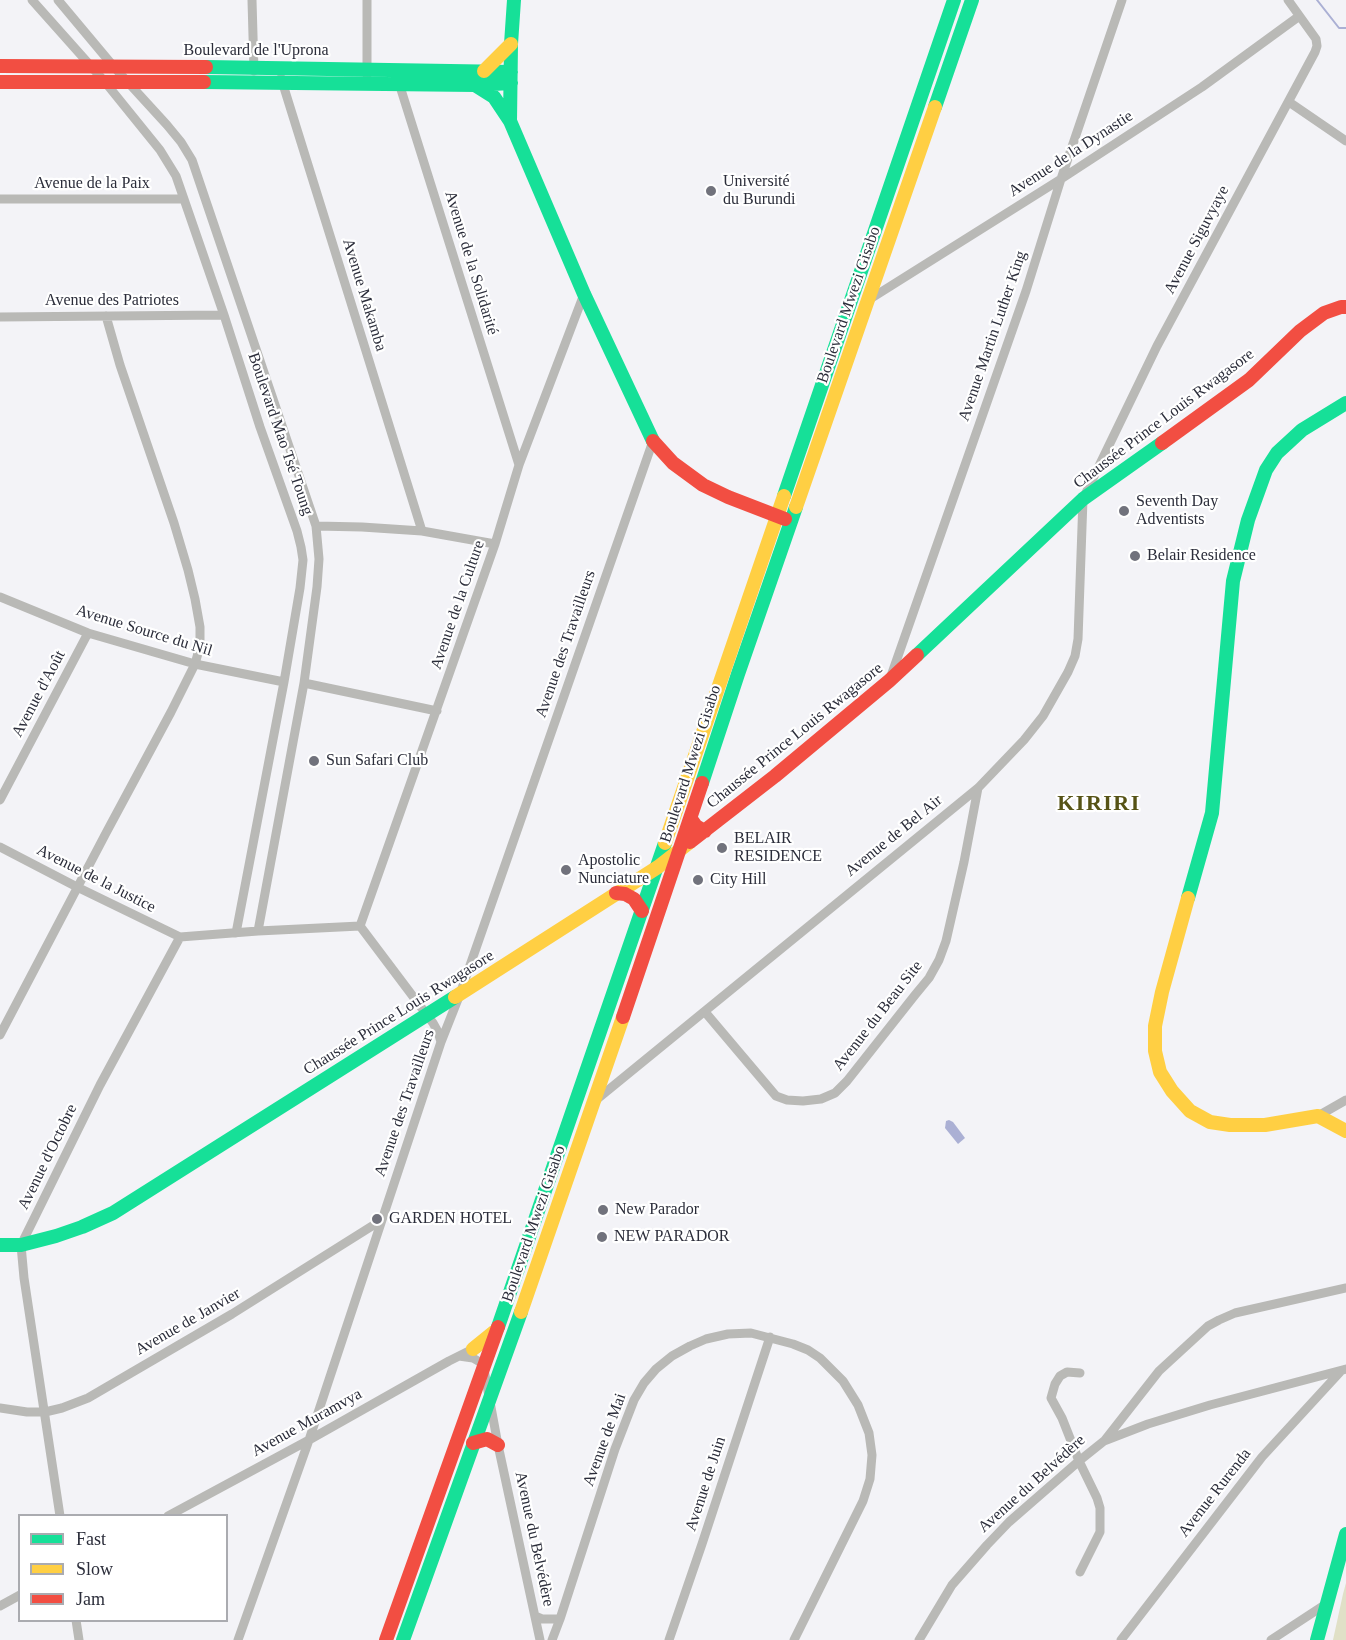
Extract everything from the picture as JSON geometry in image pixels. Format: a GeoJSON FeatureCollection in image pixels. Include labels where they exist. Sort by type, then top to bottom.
{"type":"FeatureCollection","features":[{"type":"Feature","properties":{"kind":"street","name":"Boulevard Mao Tsé Toung"},"geometry":{"type":"LineString","coordinates":[[32,0],[105,82],[168,162],[176,176],[301,547],[303,560],[300,588],[236,933]]}},
{"type":"Feature","properties":{"kind":"street","name":"Boulevard Mao Tsé Toung"},"geometry":{"type":"LineString","coordinates":[[58,0],[114,67],[167,125],[192,160],[316,526],[318,578],[304,683],[258,931]]}},
{"type":"Feature","properties":{"kind":"street"},"geometry":{"type":"LineString","coordinates":[[252,0],[254,82]]}},
{"type":"Feature","properties":{"kind":"street"},"geometry":{"type":"LineString","coordinates":[[367,0],[367,83]]}},
{"type":"Feature","properties":{"kind":"street"},"geometry":{"type":"LineString","coordinates":[[510,121],[514,0]]}},
{"type":"Feature","properties":{"kind":"street","name":"Boulevard Mwezi Gisabo"},"geometry":{"type":"LineString","coordinates":[[386,1640],[658,867],[723,669],[954,0]]}},
{"type":"Feature","properties":{"kind":"street","name":"Boulevard Mwezi Gisabo"},"geometry":{"type":"LineString","coordinates":[[403,1640],[491,1398],[680,851],[738,674],[972,0]]}},
{"type":"Feature","properties":{"kind":"street","name":"Avenue Martin Luther King"},"geometry":{"type":"LineString","coordinates":[[889,681],[1026,291],[1061,179],[1122,0]]}},
{"type":"Feature","properties":{"kind":"street","name":"Avenue Siguvyaye"},"geometry":{"type":"LineString","coordinates":[[1083,499],[1175,312],[1317,46],[1316,39],[1288,0]]}},
{"type":"Feature","properties":{"kind":"street","name":"Avenue de la Dynastie"},"geometry":{"type":"LineString","coordinates":[[868,300],[1202,87],[1298,17]]}},
{"type":"Feature","properties":{"kind":"street"},"geometry":{"type":"LineString","coordinates":[[484,71],[511,44]]}},
{"type":"Feature","properties":{"kind":"street","name":"Boulevard de l'Uprona"},"geometry":{"type":"LineString","coordinates":[[0,66],[396,68],[484,71],[511,77]]}},
{"type":"Feature","properties":{"kind":"street","name":"Avenue Makamba"},"geometry":{"type":"LineString","coordinates":[[278,67],[422,531]]}},
{"type":"Feature","properties":{"kind":"street","name":"Avenue de la Solidarité"},"geometry":{"type":"LineString","coordinates":[[396,68],[399,84],[519,465]]}},
{"type":"Feature","properties":{"kind":"street","name":"Boulevard de l'Uprona"},"geometry":{"type":"LineString","coordinates":[[0,82],[475,85],[511,77]]}},
{"type":"Feature","properties":{"kind":"street"},"geometry":{"type":"LineString","coordinates":[[926,82],[941,88]]}},
{"type":"Feature","properties":{"kind":"street"},"geometry":{"type":"LineString","coordinates":[[475,85],[494,97],[510,121],[584,294],[653,441],[673,463],[703,485],[792,522]]}},
{"type":"Feature","properties":{"kind":"street"},"geometry":{"type":"LineString","coordinates":[[1289,102],[1346,141]]}},
{"type":"Feature","properties":{"kind":"street","name":"Avenue de la Paix"},"geometry":{"type":"LineString","coordinates":[[0,199],[184,199]]}},
{"type":"Feature","properties":{"kind":"street","name":"Avenue de la Culture"},"geometry":{"type":"LineString","coordinates":[[360,926],[495,544],[519,465],[584,294]]}},
{"type":"Feature","properties":{"kind":"street"},"geometry":{"type":"LineString","coordinates":[[853,295],[868,300]]}},
{"type":"Feature","properties":{"kind":"street","name":"Chaussée Prince Louis Rwagasore"},"geometry":{"type":"LineString","coordinates":[[0,1245],[21,1245],[56,1236],[113,1213],[658,867],[775,777],[889,681],[1083,499],[1249,380],[1300,331],[1324,313],[1346,307]]}},
{"type":"Feature","properties":{"kind":"street","name":"Avenue des Patriotes"},"geometry":{"type":"LineString","coordinates":[[0,316],[224,315]]}},
{"type":"Feature","properties":{"kind":"street"},"geometry":{"type":"LineString","coordinates":[[0,1035],[195,664],[200,646],[200,627],[188,570],[106,316]]}},
{"type":"Feature","properties":{"kind":"street"},"geometry":{"type":"LineString","coordinates":[[1346,403],[1302,430],[1277,453],[1266,470],[1248,520],[1233,581],[1212,813],[1162,992],[1155,1026],[1155,1051],[1160,1072],[1172,1092],[1190,1111],[1210,1122],[1230,1125],[1265,1125],[1318,1116],[1346,1100]]}},
{"type":"Feature","properties":{"kind":"street","name":"Avenue des Travailleurs"},"geometry":{"type":"LineString","coordinates":[[238,1640],[309,1440],[441,1041],[460,994],[653,441]]}},
{"type":"Feature","properties":{"kind":"street","name":"Avenue de Bel Air"},"geometry":{"type":"LineString","coordinates":[[593,1102],[978,788],[1024,740],[1043,716],[1075,656],[1079,624],[1083,499]]}},
{"type":"Feature","properties":{"kind":"street"},"geometry":{"type":"LineString","coordinates":[[316,526],[422,531],[495,544]]}},
{"type":"Feature","properties":{"kind":"street","name":"Avenue Source du Nil"},"geometry":{"type":"LineString","coordinates":[[0,597],[88,633],[195,664],[284,682]]}},
{"type":"Feature","properties":{"kind":"street","name":"Avenue d'Août"},"geometry":{"type":"LineString","coordinates":[[0,800],[88,633]]}},
{"type":"Feature","properties":{"kind":"street"},"geometry":{"type":"LineString","coordinates":[[723,669],[738,674]]}},
{"type":"Feature","properties":{"kind":"street"},"geometry":{"type":"LineString","coordinates":[[304,683],[437,711]]}},
{"type":"Feature","properties":{"kind":"street","name":"Avenue du Beau Site"},"geometry":{"type":"LineString","coordinates":[[705,1012],[776,1096],[787,1100],[803,1101],[821,1099],[834,1093],[847,1081],[929,978],[939,960],[946,941],[964,862],[978,788]]}},
{"type":"Feature","properties":{"kind":"street"},"geometry":{"type":"LineString","coordinates":[[690,819],[705,831]]}},
{"type":"Feature","properties":{"kind":"street","name":"Avenue de la Justice"},"geometry":{"type":"LineString","coordinates":[[0,847],[180,937]]}},
{"type":"Feature","properties":{"kind":"street"},"geometry":{"type":"LineString","coordinates":[[616,893],[625,894],[634,899],[642,911]]}},
{"type":"Feature","properties":{"kind":"street"},"geometry":{"type":"LineString","coordinates":[[180,937],[360,926],[438,1032],[441,1041]]}},
{"type":"Feature","properties":{"kind":"street","name":"Avenue d'Octobre"},"geometry":{"type":"LineString","coordinates":[[21,1245],[100,1085],[180,937]]}},
{"type":"Feature","properties":{"kind":"street"},"geometry":{"type":"LineString","coordinates":[[577,1100],[593,1102]]}},
{"type":"Feature","properties":{"kind":"street"},"geometry":{"type":"LineString","coordinates":[[1318,1116],[1346,1131]]}},
{"type":"Feature","properties":{"kind":"street","name":"Avenue de Janvier"},"geometry":{"type":"LineString","coordinates":[[0,1408],[45,1412],[88,1398],[232,1314],[380,1221]]}},
{"type":"Feature","properties":{"kind":"street"},"geometry":{"type":"LineString","coordinates":[[21,1245],[60,1514]]}},
{"type":"Feature","properties":{"kind":"street"},"geometry":{"type":"LineString","coordinates":[[1104,1441],[1160,1371],[1208,1326],[1235,1313],[1346,1288]]}},
{"type":"Feature","properties":{"kind":"street"},"geometry":{"type":"LineString","coordinates":[[473,1349],[496,1330]]}},
{"type":"Feature","properties":{"kind":"street","name":"Avenue de Mai"},"geometry":{"type":"LineString","coordinates":[[552,1640],[615,1449],[634,1400],[644,1383],[672,1356],[706,1339],[728,1334],[751,1333],[770,1336],[808,1350],[820,1358],[843,1381],[858,1405],[869,1433],[872,1455],[870,1479],[863,1501],[794,1640]]}},
{"type":"Feature","properties":{"kind":"street","name":"Avenue de Juin"},"geometry":{"type":"LineString","coordinates":[[669,1640],[770,1336]]}},
{"type":"Feature","properties":{"kind":"street"},"geometry":{"type":"LineString","coordinates":[[473,1349],[482,1350],[491,1398]]}},
{"type":"Feature","properties":{"kind":"street","name":"Avenue Muramvya"},"geometry":{"type":"LineString","coordinates":[[170,1514],[473,1349]]}},
{"type":"Feature","properties":{"kind":"street"},"geometry":{"type":"LineString","coordinates":[[459,1356],[485,1359],[502,1366]]}},
{"type":"Feature","properties":{"kind":"street","name":"Avenue du Belvédère"},"geometry":{"type":"LineString","coordinates":[[919,1640],[952,1585],[973,1560],[1010,1522],[1078,1461],[1104,1441],[1148,1424],[1210,1405],[1343,1370]]}},
{"type":"Feature","properties":{"kind":"street","name":"Avenue Rurenda"},"geometry":{"type":"LineString","coordinates":[[1121,1640],[1262,1457],[1343,1370]]}},
{"type":"Feature","properties":{"kind":"street"},"geometry":{"type":"LineString","coordinates":[[1080,1373],[1067,1372],[1060,1376],[1051,1398],[1097,1498],[1101,1517],[1100,1532],[1080,1572]]}},
{"type":"Feature","properties":{"kind":"street","name":"Avenue du Belvédère"},"geometry":{"type":"LineString","coordinates":[[491,1398],[498,1445],[540,1640]]}},
{"type":"Feature","properties":{"kind":"street"},"geometry":{"type":"LineString","coordinates":[[473,1443],[487,1439],[498,1445]]}},
{"type":"Feature","properties":{"kind":"street"},"geometry":{"type":"LineString","coordinates":[[1317,1640],[1346,1534]]}},
{"type":"Feature","properties":{"kind":"street"},"geometry":{"type":"LineString","coordinates":[[0,1606],[18,1596]]}},
{"type":"Feature","properties":{"kind":"street"},"geometry":{"type":"LineString","coordinates":[[1271,1640],[1326,1604]]}},
{"type":"Feature","properties":{"kind":"street"},"geometry":{"type":"LineString","coordinates":[[396,1612],[411,1617]]}},
{"type":"Feature","properties":{"kind":"street"},"geometry":{"type":"LineString","coordinates":[[535,1616],[542,1619],[560,1619]]}},
{"type":"Feature","properties":{"kind":"street"},"geometry":{"type":"LineString","coordinates":[[76,1622],[79,1640]]}},
{"type":"Feature","properties":{"kind":"green space"},"geometry":{"type":"Polygon","coordinates":[[[1346,1583],[1346,1640],[1333,1640],[1343,1594],[1346,1583]]]}},
{"type":"Feature","properties":{"kind":"water"},"geometry":{"type":"Polygon","coordinates":[[[949,1120],[965,1138],[958,1144],[945,1128],[946,1121],[949,1120]]]}},
{"type":"Feature","properties":{"kind":"waterway"},"geometry":{"type":"LineString","coordinates":[[1317,0],[1339,28],[1346,28]]}},
{"type":"Feature","properties":{"kind":"traffic: fast"},"geometry":{"type":"LineString","coordinates":[[514,0],[510,121],[584,294],[653,441]]}},
{"type":"Feature","properties":{"kind":"traffic: fast"},"geometry":{"type":"LineString","coordinates":[[784,496],[954,0]]}},
{"type":"Feature","properties":{"kind":"traffic: fast"},"geometry":{"type":"LineString","coordinates":[[935,107],[972,0]]}},
{"type":"Feature","properties":{"kind":"traffic: fast"},"geometry":{"type":"LineString","coordinates":[[206,67],[511,72]]}},
{"type":"Feature","properties":{"kind":"traffic: fast"},"geometry":{"type":"LineString","coordinates":[[204,82],[475,85],[511,83]]}},
{"type":"Feature","properties":{"kind":"traffic: fast"},"geometry":{"type":"LineString","coordinates":[[475,85],[494,97],[510,121]]}},
{"type":"Feature","properties":{"kind":"traffic: fast"},"geometry":{"type":"LineString","coordinates":[[1188,898],[1212,813],[1233,581],[1248,520],[1266,470],[1277,453],[1302,430],[1346,403]]}},
{"type":"Feature","properties":{"kind":"traffic: fast"},"geometry":{"type":"LineString","coordinates":[[917,655],[1083,499],[1162,443]]}},
{"type":"Feature","properties":{"kind":"traffic: fast"},"geometry":{"type":"LineString","coordinates":[[702,783],[796,507]]}},
{"type":"Feature","properties":{"kind":"traffic: fast"},"geometry":{"type":"LineString","coordinates":[[498,1327],[665,843]]}},
{"type":"Feature","properties":{"kind":"traffic: fast"},"geometry":{"type":"LineString","coordinates":[[0,1245],[21,1245],[56,1236],[113,1213],[455,997]]}},
{"type":"Feature","properties":{"kind":"traffic: fast"},"geometry":{"type":"LineString","coordinates":[[403,1640],[521,1312]]}},
{"type":"Feature","properties":{"kind":"traffic: fast"},"geometry":{"type":"LineString","coordinates":[[1317,1640],[1346,1534]]}},
{"type":"Feature","properties":{"kind":"traffic: slow"},"geometry":{"type":"LineString","coordinates":[[484,71],[511,44]]}},
{"type":"Feature","properties":{"kind":"traffic: slow"},"geometry":{"type":"LineString","coordinates":[[796,507],[935,107]]}},
{"type":"Feature","properties":{"kind":"traffic: slow"},"geometry":{"type":"LineString","coordinates":[[665,843],[784,496]]}},
{"type":"Feature","properties":{"kind":"traffic: slow"},"geometry":{"type":"LineString","coordinates":[[455,997],[658,867],[690,842]]}},
{"type":"Feature","properties":{"kind":"traffic: slow"},"geometry":{"type":"LineString","coordinates":[[1188,898],[1155,1026],[1155,1051],[1160,1072],[1172,1091],[1190,1111],[1210,1122],[1230,1125],[1265,1125],[1318,1116],[1346,1131]]}},
{"type":"Feature","properties":{"kind":"traffic: slow"},"geometry":{"type":"LineString","coordinates":[[521,1312],[623,1017]]}},
{"type":"Feature","properties":{"kind":"traffic: slow"},"geometry":{"type":"LineString","coordinates":[[473,1349],[494,1332]]}},
{"type":"Feature","properties":{"kind":"traffic: jam"},"geometry":{"type":"LineString","coordinates":[[0,66],[206,67]]}},
{"type":"Feature","properties":{"kind":"traffic: jam"},"geometry":{"type":"LineString","coordinates":[[0,82],[204,82]]}},
{"type":"Feature","properties":{"kind":"traffic: jam"},"geometry":{"type":"LineString","coordinates":[[1162,443],[1249,380],[1300,331],[1324,313],[1346,307]]}},
{"type":"Feature","properties":{"kind":"traffic: jam"},"geometry":{"type":"LineString","coordinates":[[653,441],[673,463],[703,485],[785,519]]}},
{"type":"Feature","properties":{"kind":"traffic: jam"},"geometry":{"type":"LineString","coordinates":[[690,842],[775,776],[917,655]]}},
{"type":"Feature","properties":{"kind":"traffic: jam"},"geometry":{"type":"LineString","coordinates":[[623,1017],[702,783]]}},
{"type":"Feature","properties":{"kind":"traffic: jam"},"geometry":{"type":"LineString","coordinates":[[691,819],[696,826],[705,831]]}},
{"type":"Feature","properties":{"kind":"traffic: jam"},"geometry":{"type":"LineString","coordinates":[[616,893],[625,894],[634,899],[642,911]]}},
{"type":"Feature","properties":{"kind":"traffic: jam"},"geometry":{"type":"LineString","coordinates":[[386,1640],[498,1327]]}},
{"type":"Feature","properties":{"kind":"traffic: jam"},"geometry":{"type":"LineString","coordinates":[[473,1443],[487,1439],[498,1445]]}},
{"type":"Feature","properties":{"kind":"place","name":"Université du Burundi"},"geometry":{"type":"Point","coordinates":[711,191]}},
{"type":"Feature","properties":{"kind":"place","name":"Seventh Day Adventists"},"geometry":{"type":"Point","coordinates":[1124,511]}},
{"type":"Feature","properties":{"kind":"place","name":"Belair Residence"},"geometry":{"type":"Point","coordinates":[1135,556]}},
{"type":"Feature","properties":{"kind":"place","name":"Sun Safari Club"},"geometry":{"type":"Point","coordinates":[314,761]}},
{"type":"Feature","properties":{"kind":"place","name":"BELAIR RESIDENCE"},"geometry":{"type":"Point","coordinates":[722,848]}},
{"type":"Feature","properties":{"kind":"place","name":"Apostolic Nunciature"},"geometry":{"type":"Point","coordinates":[566,870]}},
{"type":"Feature","properties":{"kind":"place","name":"City Hill"},"geometry":{"type":"Point","coordinates":[698,880]}},
{"type":"Feature","properties":{"kind":"place","name":"New Parador"},"geometry":{"type":"Point","coordinates":[603,1210]}},
{"type":"Feature","properties":{"kind":"place","name":"GARDEN HOTEL"},"geometry":{"type":"Point","coordinates":[377,1219]}},
{"type":"Feature","properties":{"kind":"place","name":"NEW PARADOR"},"geometry":{"type":"Point","coordinates":[602,1237]}},
{"type":"Feature","properties":{"kind":"district","name":"KIRIRI"},"geometry":{"type":"Point","coordinates":[1099,804]}}]}
